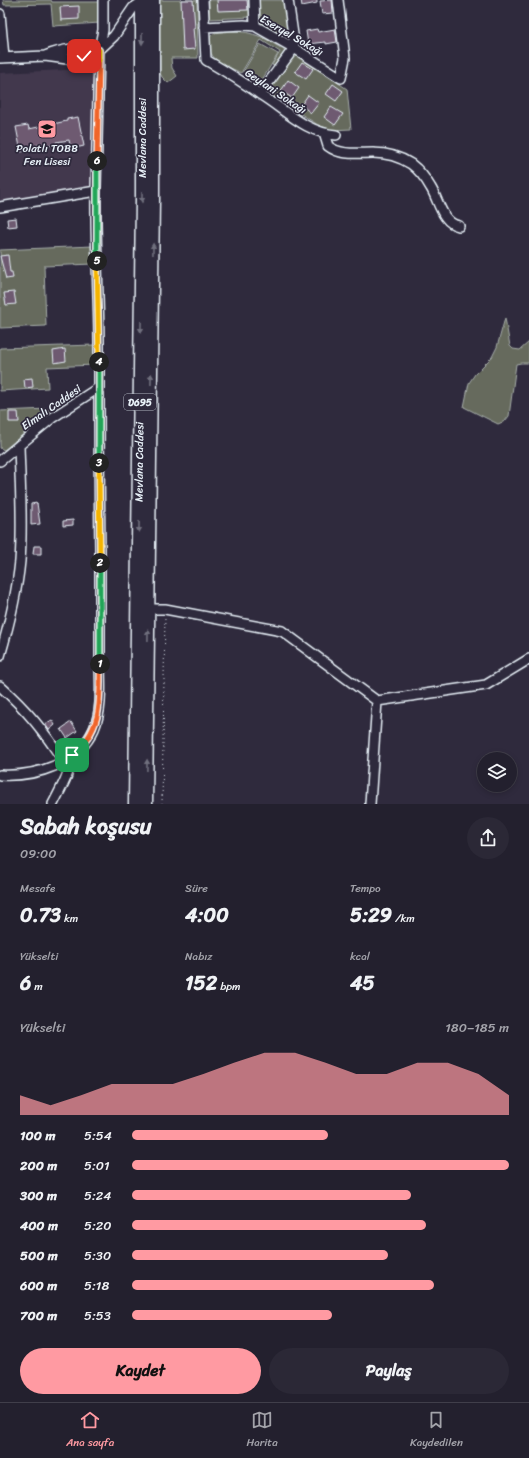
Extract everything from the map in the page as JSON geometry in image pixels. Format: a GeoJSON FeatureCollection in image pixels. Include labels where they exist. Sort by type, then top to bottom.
{"type":"FeatureCollection","features":[{"type":"Feature","properties":{"kind":"main road","name":"Mevlana Caddesi"},"geometry":{"type":"LineString","coordinates":[[141,2],[153,198],[146,804]]}},
{"type":"Feature","properties":{"kind":"main road","name":"Mevlana Caddesi"},"geometry":{"type":"LineString","coordinates":[[136,804],[142,198],[141,2]]}},
{"type":"Feature","properties":{"kind":"street"},"geometry":{"type":"LineString","coordinates":[[0,775],[32,773],[64,762],[83,745],[94,728],[100,699],[96,191],[99,50],[103,30],[103,0]]}},
{"type":"Feature","properties":{"kind":"street"},"geometry":{"type":"LineString","coordinates":[[203,0],[204,26]]}},
{"type":"Feature","properties":{"kind":"street"},"geometry":{"type":"LineString","coordinates":[[254,0],[255,26]]}},
{"type":"Feature","properties":{"kind":"street"},"geometry":{"type":"LineString","coordinates":[[260,94],[294,48],[288,0]]}},
{"type":"Feature","properties":{"kind":"street","name":"Eseryel Sokağı"},"geometry":{"type":"LineString","coordinates":[[204,26],[255,26],[294,48],[341,78],[345,58],[338,0]]}},
{"type":"Feature","properties":{"kind":"street"},"geometry":{"type":"LineString","coordinates":[[0,14],[2,58],[45,56],[56,51],[72,48],[99,50],[114,36],[141,2]]}},
{"type":"Feature","properties":{"kind":"street","name":"Geylani Sokağı"},"geometry":{"type":"LineString","coordinates":[[204,26],[206,60],[260,94],[305,125],[324,133],[336,135]]}},
{"type":"Feature","properties":{"kind":"street"},"geometry":{"type":"LineString","coordinates":[[324,133],[328,146],[340,152],[350,154],[381,154],[404,160],[412,165],[420,172],[431,188],[443,214],[453,225],[459,226]]}},
{"type":"Feature","properties":{"kind":"street"},"geometry":{"type":"LineString","coordinates":[[0,207],[96,191]]}},
{"type":"Feature","properties":{"kind":"street","name":"Elmalı Caddesi"},"geometry":{"type":"LineString","coordinates":[[0,461],[52,418],[98,388]]}},
{"type":"Feature","properties":{"kind":"street"},"geometry":{"type":"LineString","coordinates":[[0,656],[13,607],[20,562],[21,514],[19,445]]}},
{"type":"Feature","properties":{"kind":"street"},"geometry":{"type":"LineString","coordinates":[[149,609],[165,609],[282,631],[377,701],[486,685],[529,659]]}},
{"type":"Feature","properties":{"kind":"street"},"geometry":{"type":"LineString","coordinates":[[0,686],[19,703],[39,725],[64,762]]}},
{"type":"Feature","properties":{"kind":"street"},"geometry":{"type":"LineString","coordinates":[[370,804],[377,701]]}},
{"type":"Feature","properties":{"kind":"street"},"geometry":{"type":"LineString","coordinates":[[53,804],[67,777],[72,755]]}},
{"type":"Feature","properties":{"kind":"path"},"geometry":{"type":"LineString","coordinates":[[162,804],[165,609]]}},
{"type":"Feature","properties":{"kind":"shaded area","name":"Polatlı TOBB Fen Lisesi"},"geometry":{"type":"Polygon","coordinates":[[[87,69],[94,76],[94,183],[85,190],[0,204],[0,73],[87,69]]]}},
{"type":"Feature","properties":{"kind":"green space"},"geometry":{"type":"Polygon","coordinates":[[[3,0],[99,2],[100,23],[53,26],[51,4],[4,5],[3,0]]]}},
{"type":"Feature","properties":{"kind":"green space"},"geometry":{"type":"Polygon","coordinates":[[[159,0],[197,0],[198,58],[171,58],[172,68],[177,76],[168,83],[160,73],[159,0]]]}},
{"type":"Feature","properties":{"kind":"green space"},"geometry":{"type":"Polygon","coordinates":[[[209,0],[251,0],[252,17],[209,19],[209,0]]]}},
{"type":"Feature","properties":{"kind":"green space"},"geometry":{"type":"Polygon","coordinates":[[[258,0],[284,0],[289,33],[277,34],[259,21],[258,0]]]}},
{"type":"Feature","properties":{"kind":"green space"},"geometry":{"type":"Polygon","coordinates":[[[231,31],[246,32],[260,36],[285,51],[275,66],[272,65],[280,52],[261,40],[241,73],[220,63],[212,55],[210,50],[209,41],[214,33],[231,31]]]}},
{"type":"Feature","properties":{"kind":"green space"},"geometry":{"type":"Polygon","coordinates":[[[260,44],[278,54],[260,83],[243,72],[260,44]]]}},
{"type":"Feature","properties":{"kind":"green space"},"geometry":{"type":"Polygon","coordinates":[[[295,53],[347,89],[351,129],[331,130],[318,125],[267,92],[295,53]]]}},
{"type":"Feature","properties":{"kind":"green space"},"geometry":{"type":"Polygon","coordinates":[[[93,246],[93,264],[44,266],[46,326],[0,328],[0,250],[93,246]]]}},
{"type":"Feature","properties":{"kind":"green space"},"geometry":{"type":"Polygon","coordinates":[[[505,318],[510,346],[513,349],[520,350],[529,342],[529,363],[516,364],[509,416],[505,421],[498,424],[464,407],[469,383],[475,374],[492,357],[497,347],[505,318]]]}},
{"type":"Feature","properties":{"kind":"green space"},"geometry":{"type":"Polygon","coordinates":[[[94,345],[95,365],[47,367],[48,388],[0,391],[0,348],[94,345]]]}},
{"type":"Feature","properties":{"kind":"green space"},"geometry":{"type":"Polygon","coordinates":[[[49,409],[49,413],[4,450],[0,448],[0,411],[49,409]]]}},
{"type":"Feature","properties":{"kind":"building"},"geometry":{"type":"Polygon","coordinates":[[[181,0],[193,0],[195,49],[183,50],[181,0]]]}},
{"type":"Feature","properties":{"kind":"building"},"geometry":{"type":"Polygon","coordinates":[[[217,0],[247,0],[248,10],[218,11],[217,0]]]}},
{"type":"Feature","properties":{"kind":"building"},"geometry":{"type":"Polygon","coordinates":[[[301,0],[317,0],[317,3],[302,6],[301,0]]]}},
{"type":"Feature","properties":{"kind":"building"},"geometry":{"type":"Polygon","coordinates":[[[332,0],[333,13],[322,14],[320,1],[332,0]]]}},
{"type":"Feature","properties":{"kind":"building"},"geometry":{"type":"Polygon","coordinates":[[[79,6],[79,19],[61,20],[60,7],[79,6]]]}},
{"type":"Feature","properties":{"kind":"building"},"geometry":{"type":"Polygon","coordinates":[[[317,29],[318,32],[335,29],[337,42],[326,44],[326,42],[308,44],[306,31],[317,29]]]}},
{"type":"Feature","properties":{"kind":"building"},"geometry":{"type":"Polygon","coordinates":[[[302,62],[313,69],[306,79],[295,72],[302,62]]]}},
{"type":"Feature","properties":{"kind":"building"},"geometry":{"type":"Polygon","coordinates":[[[288,80],[299,88],[292,98],[281,91],[288,80]]]}},
{"type":"Feature","properties":{"kind":"building"},"geometry":{"type":"Polygon","coordinates":[[[333,84],[343,91],[336,101],[326,94],[333,84]]]}},
{"type":"Feature","properties":{"kind":"building"},"geometry":{"type":"Polygon","coordinates":[[[308,95],[319,103],[311,113],[301,105],[308,95]]]}},
{"type":"Feature","properties":{"kind":"building"},"geometry":{"type":"Polygon","coordinates":[[[331,107],[343,114],[335,125],[324,117],[331,107]]]}},
{"type":"Feature","properties":{"kind":"building"},"geometry":{"type":"Polygon","coordinates":[[[78,117],[84,146],[71,149],[69,140],[56,142],[57,144],[43,147],[43,144],[33,146],[34,151],[28,152],[28,150],[21,152],[16,127],[28,125],[29,129],[67,121],[67,119],[78,117]]]}},
{"type":"Feature","properties":{"kind":"building"},"geometry":{"type":"Polygon","coordinates":[[[16,218],[17,226],[8,227],[7,219],[16,218]]]}},
{"type":"Feature","properties":{"kind":"building"},"geometry":{"type":"Polygon","coordinates":[[[8,255],[10,272],[12,272],[13,278],[6,279],[0,256],[8,255]]]}},
{"type":"Feature","properties":{"kind":"building"},"geometry":{"type":"Polygon","coordinates":[[[14,292],[16,304],[6,305],[4,293],[14,292]]]}},
{"type":"Feature","properties":{"kind":"building"},"geometry":{"type":"Polygon","coordinates":[[[65,349],[66,361],[54,363],[53,351],[65,349]]]}},
{"type":"Feature","properties":{"kind":"building"},"geometry":{"type":"Polygon","coordinates":[[[32,378],[33,387],[25,388],[24,379],[32,378]]]}},
{"type":"Feature","properties":{"kind":"building"},"geometry":{"type":"Polygon","coordinates":[[[9,412],[18,412],[19,422],[9,422],[9,412]]]}},
{"type":"Feature","properties":{"kind":"building"},"geometry":{"type":"Polygon","coordinates":[[[37,503],[40,524],[31,525],[31,504],[37,503]]]}},
{"type":"Feature","properties":{"kind":"building"},"geometry":{"type":"Polygon","coordinates":[[[73,520],[73,525],[63,526],[63,521],[73,520]]]}},
{"type":"Feature","properties":{"kind":"building"},"geometry":{"type":"Polygon","coordinates":[[[34,546],[41,546],[41,554],[33,554],[34,546]]]}},
{"type":"Feature","properties":{"kind":"building"},"geometry":{"type":"Polygon","coordinates":[[[52,720],[55,725],[49,730],[45,724],[52,720]]]}},
{"type":"Feature","properties":{"kind":"building"},"geometry":{"type":"Polygon","coordinates":[[[71,722],[77,731],[67,738],[61,729],[71,722]]]}},
{"type":"Feature","properties":{"kind":"place","name":"Polatlı TOBB Fen Lisesi"},"geometry":{"type":"Point","coordinates":[47,129]}},
{"type":"Feature","properties":{"kind":"route"},"geometry":{"type":"LineString","coordinates":[[72,755],[78,751],[88,739],[94,728],[100,699],[99,348],[96,191],[99,50],[84,56]]}}]}
